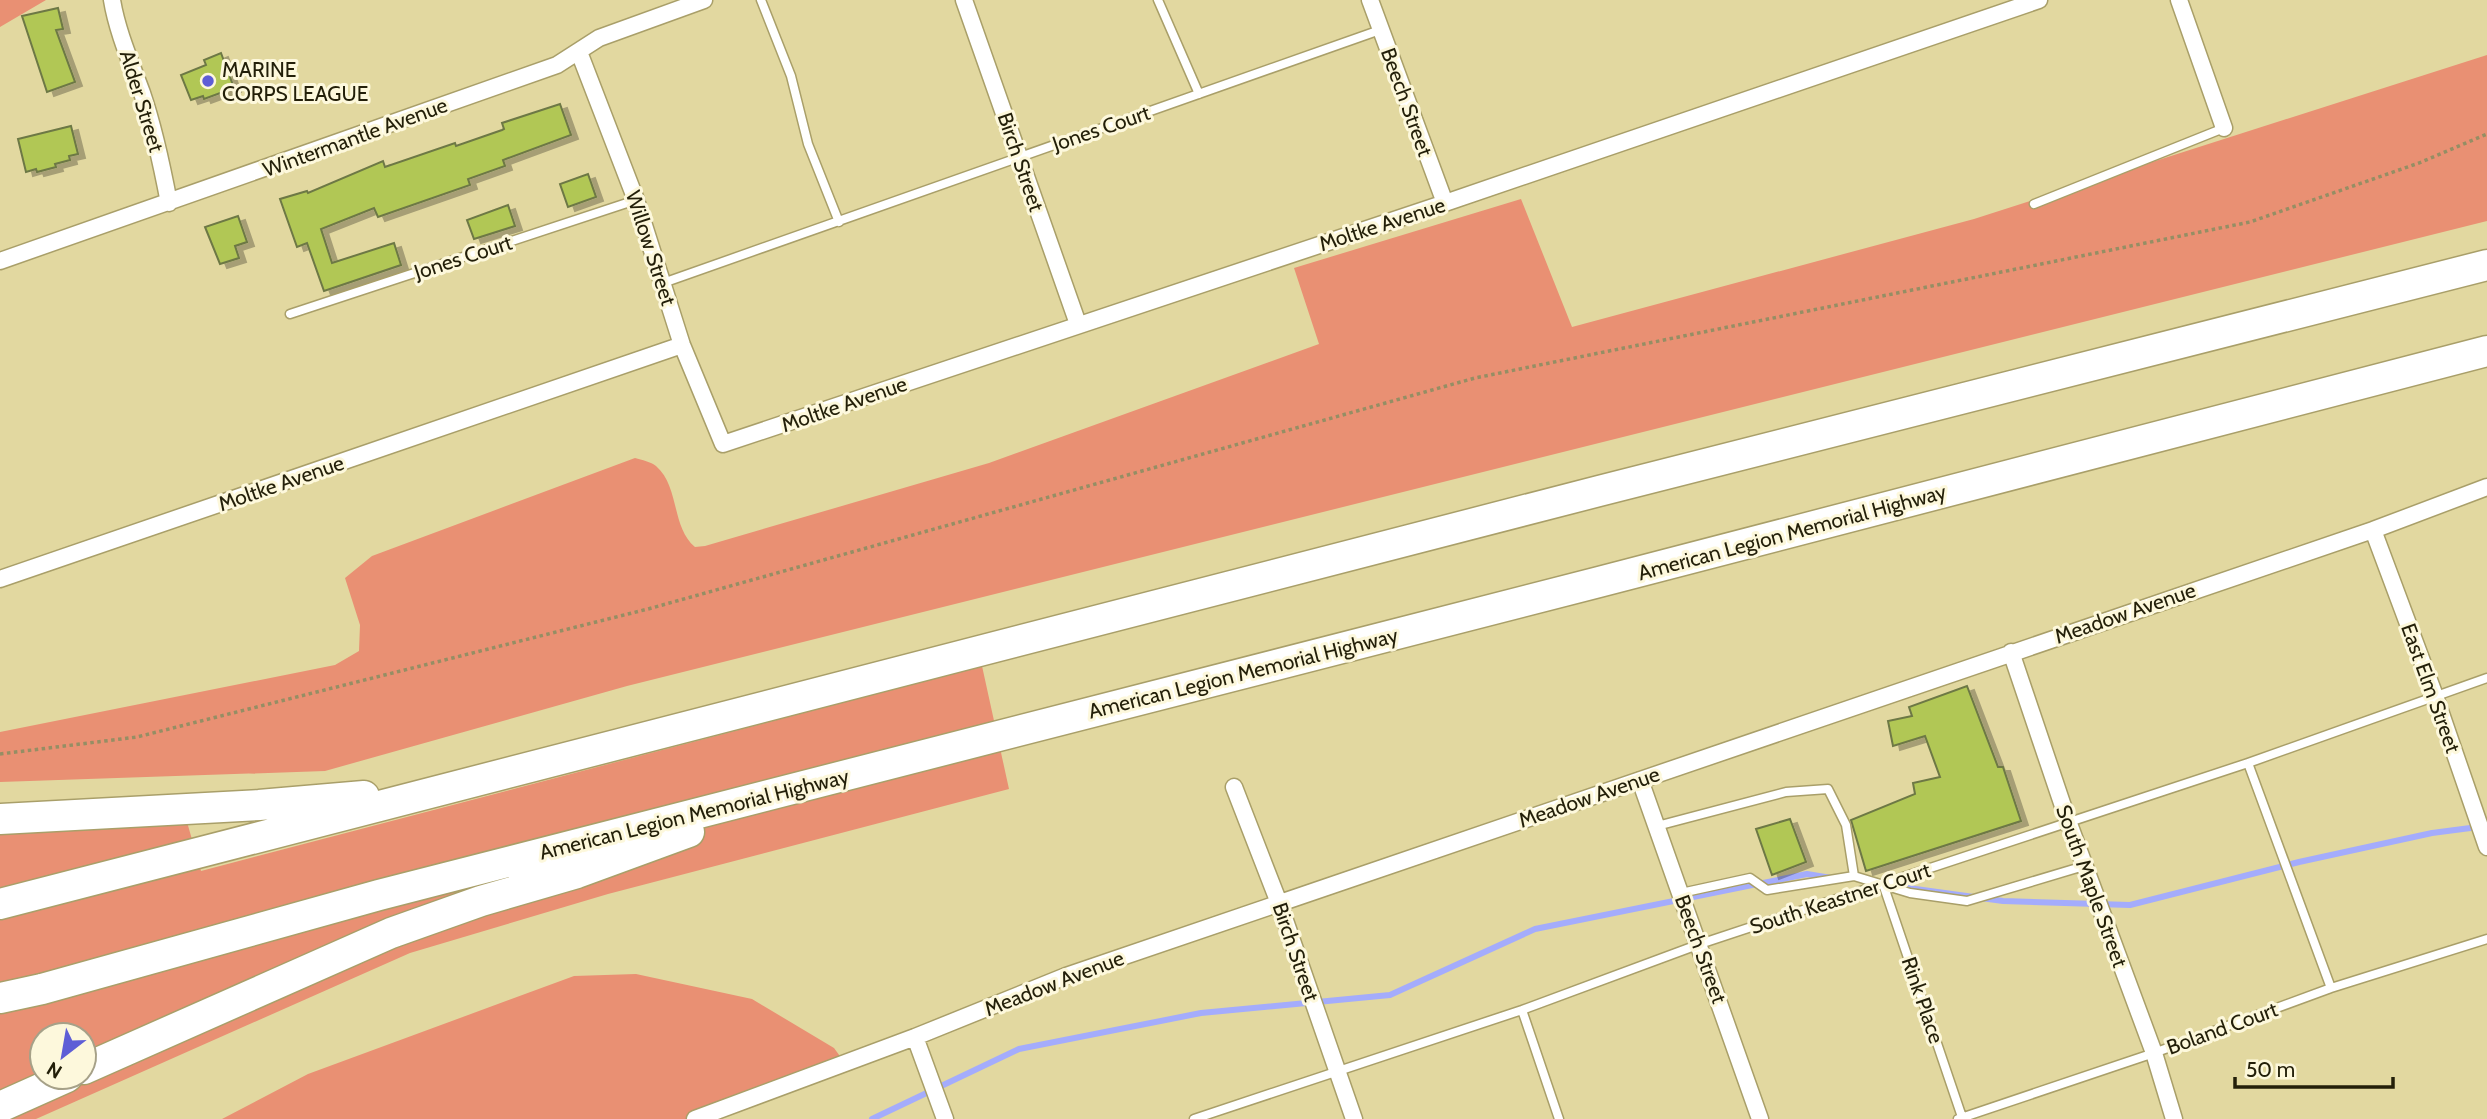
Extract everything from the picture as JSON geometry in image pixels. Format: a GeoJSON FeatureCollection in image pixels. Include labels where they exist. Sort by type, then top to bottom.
{"type":"FeatureCollection","features":[{"type":"Feature","properties":{"kind":"highway"},"geometry":{"type":"LineString","coordinates":[[0,904],[2487,265]]}},
{"type":"Feature","properties":{"kind":"highway","name":"American Legion Memorial Highway"},"geometry":{"type":"LineString","coordinates":[[0,998],[42,989],[379,895],[2487,352]]}},
{"type":"Feature","properties":{"kind":"highway"},"geometry":{"type":"LineString","coordinates":[[98,1063],[391,933],[481,901],[578,873],[823,780]]}},
{"type":"Feature","properties":{"kind":"highway"},"geometry":{"type":"LineString","coordinates":[[0,819],[259,805],[452,788]]}},
{"type":"Feature","properties":{"kind":"highway"},"geometry":{"type":"LineString","coordinates":[[0,1107],[36,1091]]}},
{"type":"Feature","properties":{"kind":"street","name":"Alder Street"},"geometry":{"type":"LineString","coordinates":[[112,0],[143,97],[169,203]]}},
{"type":"Feature","properties":{"kind":"street","name":"Wintermantle Avenue"},"geometry":{"type":"LineString","coordinates":[[0,261],[557,65],[599,38],[704,0]]}},
{"type":"Feature","properties":{"kind":"street","name":"Birch Street"},"geometry":{"type":"LineString","coordinates":[[964,0],[1078,324]]}},
{"type":"Feature","properties":{"kind":"street","name":"Beech Street"},"geometry":{"type":"LineString","coordinates":[[1370,0],[1444,203]]}},
{"type":"Feature","properties":{"kind":"street","name":"Moltke Avenue"},"geometry":{"type":"LineString","coordinates":[[723,444],[1444,203],[2039,0]]}},
{"type":"Feature","properties":{"kind":"street"},"geometry":{"type":"LineString","coordinates":[[2179,0],[2224,128]]}},
{"type":"Feature","properties":{"kind":"street","name":"Willow Street"},"geometry":{"type":"LineString","coordinates":[[579,52],[636,200],[682,345],[723,444]]}},
{"type":"Feature","properties":{"kind":"street","name":"Moltke Avenue"},"geometry":{"type":"LineString","coordinates":[[0,579],[682,345]]}},
{"type":"Feature","properties":{"kind":"street","name":"Meadow Avenue"},"geometry":{"type":"LineString","coordinates":[[695,1119],[915,1037],[1066,976],[2373,530],[2487,487]]}},
{"type":"Feature","properties":{"kind":"street","name":"East Elm Street"},"geometry":{"type":"LineString","coordinates":[[2373,530],[2435,696],[2487,847]]}},
{"type":"Feature","properties":{"kind":"street","name":"South Maple Street"},"geometry":{"type":"LineString","coordinates":[[2011,652],[2084,866],[2154,1053],[2174,1119]]}},
{"type":"Feature","properties":{"kind":"street","name":"Beech Street"},"geometry":{"type":"LineString","coordinates":[[1640,780],[1760,1119]]}},
{"type":"Feature","properties":{"kind":"street","name":"Birch Street"},"geometry":{"type":"LineString","coordinates":[[1234,787],[1279,903],[1354,1119]]}},
{"type":"Feature","properties":{"kind":"street"},"geometry":{"type":"LineString","coordinates":[[915,1037],[945,1119]]}},
{"type":"Feature","properties":{"kind":"lane"},"geometry":{"type":"LineString","coordinates":[[761,0],[791,76],[808,144],[839,222]]}},
{"type":"Feature","properties":{"kind":"lane"},"geometry":{"type":"LineString","coordinates":[[1158,0],[1199,94]]}},
{"type":"Feature","properties":{"kind":"lane","name":"Jones Court"},"geometry":{"type":"LineString","coordinates":[[663,282],[1380,30]]}},
{"type":"Feature","properties":{"kind":"lane"},"geometry":{"type":"LineString","coordinates":[[2034,204],[2224,128]]}},
{"type":"Feature","properties":{"kind":"lane","name":"Jones Court"},"geometry":{"type":"LineString","coordinates":[[290,314],[636,200]]}},
{"type":"Feature","properties":{"kind":"lane","name":"South Keastner Court"},"geometry":{"type":"LineString","coordinates":[[1194,1119],[1522,1010],[1700,944],[2248,763],[2487,678]]}},
{"type":"Feature","properties":{"kind":"lane"},"geometry":{"type":"LineString","coordinates":[[2248,763],[2331,988]]}},
{"type":"Feature","properties":{"kind":"lane"},"geometry":{"type":"LineString","coordinates":[[1657,826],[1786,792],[1828,789],[1846,825],[1854,876]]}},
{"type":"Feature","properties":{"kind":"lane"},"geometry":{"type":"LineString","coordinates":[[1681,893],[1750,878],[1767,890],[1854,876],[1910,893],[1967,901],[2084,866]]}},
{"type":"Feature","properties":{"kind":"lane","name":"Rink Place"},"geometry":{"type":"LineString","coordinates":[[1883,884],[1960,1118]]}},
{"type":"Feature","properties":{"kind":"lane","name":"Boland Court"},"geometry":{"type":"LineString","coordinates":[[1960,1118],[2154,1053],[2331,988],[2487,939]]}},
{"type":"Feature","properties":{"kind":"lane"},"geometry":{"type":"LineString","coordinates":[[1522,1010],[1559,1119]]}},
{"type":"Feature","properties":{"kind":"path"},"geometry":{"type":"LineString","coordinates":[[0,754],[137,737],[648,609],[1475,378],[2250,222],[2419,163],[2487,134]]}},
{"type":"Feature","properties":{"kind":"shaded area"},"geometry":{"type":"Polygon","coordinates":[[[0,0],[46,0],[0,27],[0,0]]]}},
{"type":"Feature","properties":{"kind":"shaded area"},"geometry":{"type":"Polygon","coordinates":[[[2487,55],[2487,221],[627,686],[325,771],[0,782],[0,732],[335,665],[359,651],[360,625],[345,578],[372,556],[635,458],[654,465],[664,475],[682,529],[695,547],[989,463],[1319,344],[1294,268],[1521,199],[1572,327],[1974,219],[2487,55]]]}},
{"type":"Feature","properties":{"kind":"shaded area"},"geometry":{"type":"Polygon","coordinates":[[[982,666],[1009,789],[608,894],[410,953],[36,1119],[0,1119],[0,834],[187,822],[201,871],[982,666]]]}},
{"type":"Feature","properties":{"kind":"shaded area"},"geometry":{"type":"Polygon","coordinates":[[[636,974],[752,999],[834,1048],[850,1070],[713,1119],[222,1119],[308,1074],[574,976],[636,974]]]}},
{"type":"Feature","properties":{"kind":"building"},"geometry":{"type":"Polygon","coordinates":[[[58,8],[63,29],[56,30],[75,82],[47,92],[22,16],[58,8]]]}},
{"type":"Feature","properties":{"kind":"building","name":"MARINE CORPS LEAGUE"},"geometry":{"type":"Polygon","coordinates":[[[221,53],[234,88],[204,99],[203,96],[191,100],[181,75],[206,65],[204,60],[221,53]]]}},
{"type":"Feature","properties":{"kind":"building"},"geometry":{"type":"Polygon","coordinates":[[[560,104],[571,135],[503,160],[505,166],[468,179],[470,185],[378,217],[374,208],[321,229],[332,263],[394,243],[401,265],[324,291],[307,243],[297,247],[280,199],[307,191],[308,193],[383,161],[385,167],[455,143],[456,146],[504,129],[502,123],[560,104]]]}},
{"type":"Feature","properties":{"kind":"building"},"geometry":{"type":"Polygon","coordinates":[[[71,126],[78,154],[69,156],[70,160],[55,164],[56,167],[26,172],[18,139],[71,126]]]}},
{"type":"Feature","properties":{"kind":"building"},"geometry":{"type":"Polygon","coordinates":[[[588,174],[596,197],[568,207],[560,184],[588,174]]]}},
{"type":"Feature","properties":{"kind":"building"},"geometry":{"type":"Polygon","coordinates":[[[508,205],[515,226],[474,239],[467,220],[508,205]]]}},
{"type":"Feature","properties":{"kind":"building"},"geometry":{"type":"Polygon","coordinates":[[[238,216],[247,242],[235,246],[239,258],[220,264],[205,227],[238,216]]]}},
{"type":"Feature","properties":{"kind":"building"},"geometry":{"type":"Polygon","coordinates":[[[1967,686],[1998,767],[2003,767],[2021,821],[1866,871],[1851,820],[1915,794],[1913,783],[1940,777],[1925,736],[1893,746],[1888,721],[1912,716],[1909,707],[1967,686]]]}},
{"type":"Feature","properties":{"kind":"building"},"geometry":{"type":"Polygon","coordinates":[[[1790,819],[1806,862],[1772,875],[1756,829],[1790,819]]]}},
{"type":"Feature","properties":{"kind":"waterway"},"geometry":{"type":"LineString","coordinates":[[1901,887],[2003,901],[2130,905],[2299,862],[2432,833],[2478,827]]}},
{"type":"Feature","properties":{"kind":"waterway"},"geometry":{"type":"LineString","coordinates":[[872,1119],[1019,1049],[1201,1013],[1390,995],[1535,929],[1807,874],[1831,878]]}},
{"type":"Feature","properties":{"kind":"place","name":"MARINE CORPS LEAGUE"},"geometry":{"type":"Point","coordinates":[208,81]}}]}
